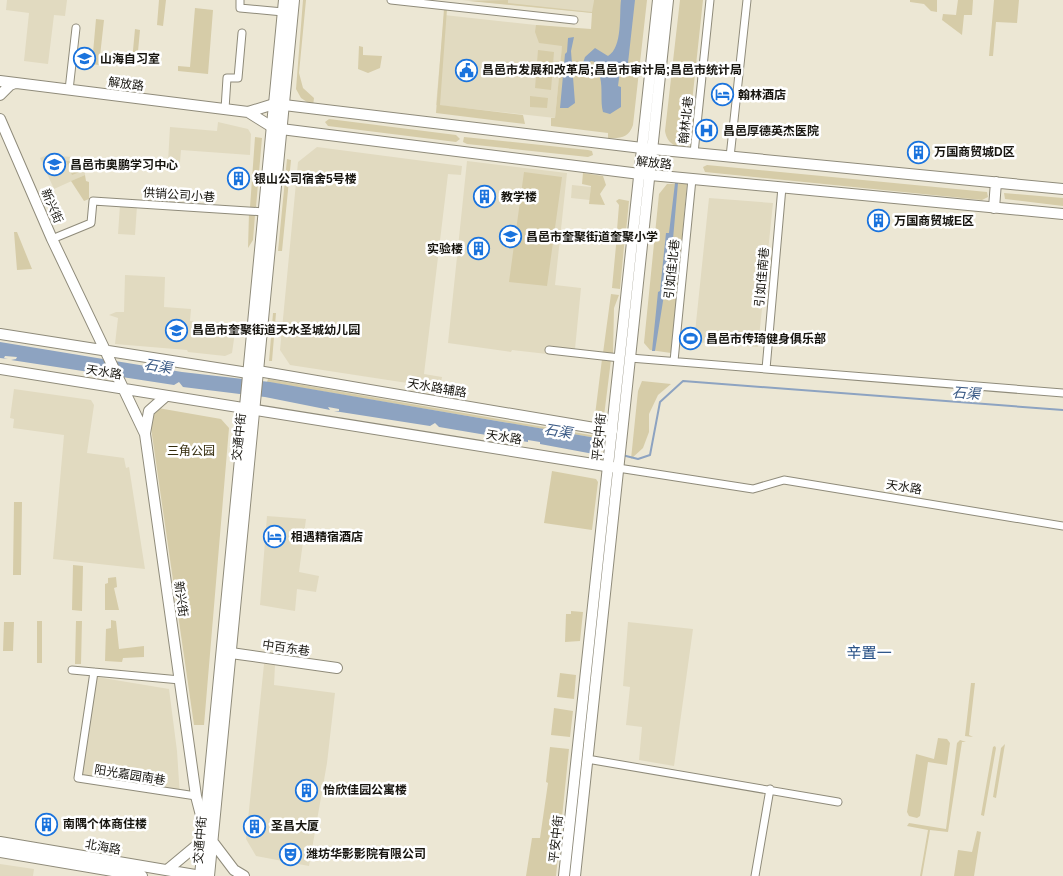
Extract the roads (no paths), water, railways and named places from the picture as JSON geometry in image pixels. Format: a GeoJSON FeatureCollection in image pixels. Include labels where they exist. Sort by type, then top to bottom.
{"type":"FeatureCollection","features":[{"type":"Feature","properties":{"kind":"street","name":"交通中街"},"geometry":{"type":"LineString","coordinates":[[209,876],[208,840],[204,828],[250,404],[277,128],[284,0]]}},
{"type":"Feature","properties":{"kind":"street","name":"交通中街"},"geometry":{"type":"LineString","coordinates":[[279,104],[294,0]]}},
{"type":"Feature","properties":{"kind":"street"},"geometry":{"type":"LineString","coordinates":[[391,0],[574,20]]}},
{"type":"Feature","properties":{"kind":"street","name":"平安中街"},"geometry":{"type":"LineString","coordinates":[[574,876],[587,759],[615,436],[645,175],[658,0]]}},
{"type":"Feature","properties":{"kind":"street","name":"平安中街"},"geometry":{"type":"LineString","coordinates":[[647,149],[668,0]]}},
{"type":"Feature","properties":{"kind":"street","name":"翰林北巷"},"geometry":{"type":"LineString","coordinates":[[694,154],[710,0]]}},
{"type":"Feature","properties":{"kind":"street"},"geometry":{"type":"LineString","coordinates":[[730,157],[747,0]]}},
{"type":"Feature","properties":{"kind":"street"},"geometry":{"type":"LineString","coordinates":[[240,4],[283,12]]}},
{"type":"Feature","properties":{"kind":"street"},"geometry":{"type":"LineString","coordinates":[[69,90],[76,28]]}},
{"type":"Feature","properties":{"kind":"street"},"geometry":{"type":"LineString","coordinates":[[225,109],[228,78],[238,78],[242,33]]}},
{"type":"Feature","properties":{"kind":"street"},"geometry":{"type":"LineString","coordinates":[[0,95],[10,85],[6,81]]}},
{"type":"Feature","properties":{"kind":"street","name":"解放路"},"geometry":{"type":"LineString","coordinates":[[6,81],[248,112],[277,128],[645,175],[1063,214]]}},
{"type":"Feature","properties":{"kind":"street","name":"解放路"},"geometry":{"type":"LineString","coordinates":[[248,112],[279,104],[647,149],[1063,190]]}},
{"type":"Feature","properties":{"kind":"street","name":"新兴街"},"geometry":{"type":"LineString","coordinates":[[0,119],[52,238],[145,434],[196,796],[204,828]]}},
{"type":"Feature","properties":{"kind":"street","name":"交通中街"},"geometry":{"type":"LineString","coordinates":[[253,375],[264,212],[277,128]]}},
{"type":"Feature","properties":{"kind":"street","name":"引如佳北巷"},"geometry":{"type":"LineString","coordinates":[[674,361],[692,179]]}},
{"type":"Feature","properties":{"kind":"street"},"geometry":{"type":"LineString","coordinates":[[994,208],[996,182]]}},
{"type":"Feature","properties":{"kind":"street","name":"引如佳南巷"},"geometry":{"type":"LineString","coordinates":[[766,368],[782,187]]}},
{"type":"Feature","properties":{"kind":"street","name":"供销公司小巷"},"geometry":{"type":"LineString","coordinates":[[52,238],[91,223],[93,201],[264,212]]}},
{"type":"Feature","properties":{"kind":"street"},"geometry":{"type":"LineString","coordinates":[[83,347],[89,343],[94,329]]}},
{"type":"Feature","properties":{"kind":"street","name":"天水路辅路"},"geometry":{"type":"LineString","coordinates":[[0,334],[615,436]]}},
{"type":"Feature","properties":{"kind":"street"},"geometry":{"type":"LineString","coordinates":[[549,350],[625,358],[1063,393]]}},
{"type":"Feature","properties":{"kind":"street","name":"天水路"},"geometry":{"type":"LineString","coordinates":[[0,369],[166,396],[250,404],[614,462],[753,489],[784,480],[1063,526]]}},
{"type":"Feature","properties":{"kind":"street"},"geometry":{"type":"LineString","coordinates":[[145,434],[149,411],[166,396]]}},
{"type":"Feature","properties":{"kind":"street","name":"交通中街"},"geometry":{"type":"LineString","coordinates":[[200,876],[208,840],[230,653],[250,404]]}},
{"type":"Feature","properties":{"kind":"street","name":"平安中街"},"geometry":{"type":"LineString","coordinates":[[564,876],[614,462]]}},
{"type":"Feature","properties":{"kind":"street","name":"中百东巷"},"geometry":{"type":"LineString","coordinates":[[230,653],[337,668]]}},
{"type":"Feature","properties":{"kind":"street"},"geometry":{"type":"LineString","coordinates":[[72,670],[180,680]]}},
{"type":"Feature","properties":{"kind":"street","name":"阳光嘉园南巷"},"geometry":{"type":"LineString","coordinates":[[94,672],[78,778],[196,796]]}},
{"type":"Feature","properties":{"kind":"street"},"geometry":{"type":"LineString","coordinates":[[587,759],[838,802]]}},
{"type":"Feature","properties":{"kind":"street"},"geometry":{"type":"LineString","coordinates":[[755,876],[770,789]]}},
{"type":"Feature","properties":{"kind":"street"},"geometry":{"type":"LineString","coordinates":[[167,870],[208,840],[234,870],[244,876]]}},
{"type":"Feature","properties":{"kind":"street","name":"北海路"},"geometry":{"type":"LineString","coordinates":[[0,842],[200,876]]}},
{"type":"Feature","properties":{"kind":"street","name":"北海路"},"geometry":{"type":"LineString","coordinates":[[0,852],[142,876]]}},
{"type":"Feature","properties":{"kind":"water"},"geometry":{"type":"Polygon","coordinates":[[[621,0],[635,0],[628,63],[621,63],[618,86],[621,87],[621,107],[610,114],[603,112],[600,77],[603,74],[600,67],[591,61],[586,65],[583,63],[585,57],[595,48],[608,56],[613,52],[618,38],[621,0]]]}},
{"type":"Feature","properties":{"kind":"water"},"geometry":{"type":"Polygon","coordinates":[[[574,37],[571,51],[575,103],[568,108],[560,108],[568,38],[574,37]]]}},
{"type":"Feature","properties":{"kind":"water"},"geometry":{"type":"Polygon","coordinates":[[[675,183],[678,183],[673,239],[655,351],[652,351],[666,233],[669,233],[675,183]]]}},
{"type":"Feature","properties":{"kind":"water"},"geometry":{"type":"Polygon","coordinates":[[[0,342],[182,372],[270,382],[602,439],[599,455],[540,444],[540,442],[528,440],[528,442],[439,427],[435,423],[430,426],[334,411],[339,411],[339,409],[328,407],[330,410],[265,397],[183,387],[179,382],[174,385],[11,360],[17,357],[5,356],[4,358],[8,359],[0,358],[0,342]]]}},
{"type":"Feature","properties":{"kind":"waterway","name":"石渠"},"geometry":{"type":"LineString","coordinates":[[622,455],[638,459],[650,455],[660,402],[683,381],[1063,410]]}},
{"type":"Feature","properties":{"kind":"place","name":"山海自习室"},"geometry":{"type":"Point","coordinates":[84,59]}},
{"type":"Feature","properties":{"kind":"place","name":"昌邑市发展和改革局;昌邑市审计局;昌邑市统计局"},"geometry":{"type":"Point","coordinates":[466,70]}},
{"type":"Feature","properties":{"kind":"place","name":"翰林酒店"},"geometry":{"type":"Point","coordinates":[722,95]}},
{"type":"Feature","properties":{"kind":"place","name":"昌邑厚德英杰医院"},"geometry":{"type":"Point","coordinates":[707,131]}},
{"type":"Feature","properties":{"kind":"place","name":"万国商贸城D区"},"geometry":{"type":"Point","coordinates":[918,152]}},
{"type":"Feature","properties":{"kind":"place","name":"昌邑市奥鹏学习中心"},"geometry":{"type":"Point","coordinates":[54,165]}},
{"type":"Feature","properties":{"kind":"place","name":"银山公司宿舍5号楼"},"geometry":{"type":"Point","coordinates":[238,179]}},
{"type":"Feature","properties":{"kind":"place","name":"教学楼"},"geometry":{"type":"Point","coordinates":[485,197]}},
{"type":"Feature","properties":{"kind":"place","name":"万国商贸城E区"},"geometry":{"type":"Point","coordinates":[878,221]}},
{"type":"Feature","properties":{"kind":"place","name":"昌邑市奎聚街道奎聚小学"},"geometry":{"type":"Point","coordinates":[510,237]}},
{"type":"Feature","properties":{"kind":"place","name":"实验楼"},"geometry":{"type":"Point","coordinates":[479,249]}},
{"type":"Feature","properties":{"kind":"place","name":"昌邑市奎聚街道天水圣城幼儿园"},"geometry":{"type":"Point","coordinates":[176,330]}},
{"type":"Feature","properties":{"kind":"place","name":"昌邑市传琦健身俱乐部"},"geometry":{"type":"Point","coordinates":[690,339]}},
{"type":"Feature","properties":{"kind":"place","name":"相遇精宿酒店"},"geometry":{"type":"Point","coordinates":[275,537]}},
{"type":"Feature","properties":{"kind":"place","name":"怡欣佳园公寓楼"},"geometry":{"type":"Point","coordinates":[307,790]}},
{"type":"Feature","properties":{"kind":"place","name":"南隅个体商住楼"},"geometry":{"type":"Point","coordinates":[47,824]}},
{"type":"Feature","properties":{"kind":"place","name":"圣昌大厦"},"geometry":{"type":"Point","coordinates":[255,826]}},
{"type":"Feature","properties":{"kind":"place","name":"潍坊华影影院有限公司"},"geometry":{"type":"Point","coordinates":[290,854]}},
{"type":"Feature","properties":{"kind":"district","name":"辛置一"},"geometry":{"type":"Point","coordinates":[869,653]}},
{"type":"Feature","properties":{"kind":"park label","name":"三角公园"},"geometry":{"type":"Point","coordinates":[191,451]}}]}
